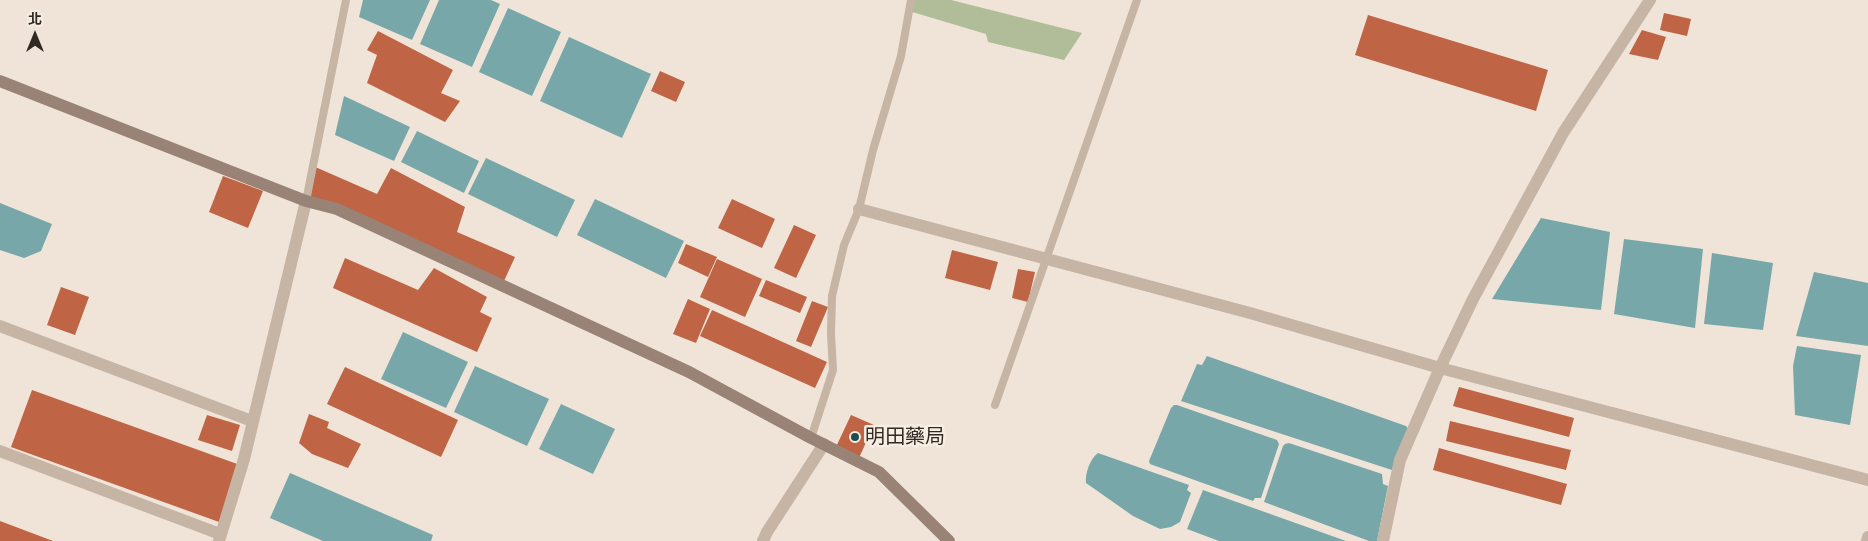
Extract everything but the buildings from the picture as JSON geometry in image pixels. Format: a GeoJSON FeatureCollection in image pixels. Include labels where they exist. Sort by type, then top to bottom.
{"type":"FeatureCollection","features":[{"type":"Feature","properties":{"kind":"street"},"geometry":{"type":"LineString","coordinates":[[1383,541],[1400,460],[1440,368],[1487,273],[1563,133],[1650,0]]}},
{"type":"Feature","properties":{"kind":"street"},"geometry":{"type":"LineString","coordinates":[[0,80],[306,201],[337,209],[689,372],[811,438],[879,472],[949,541]]}},
{"type":"Feature","properties":{"kind":"street"},"geometry":{"type":"LineString","coordinates":[[0,451],[220,538],[244,459],[306,201]]}},
{"type":"Feature","properties":{"kind":"street"},"geometry":{"type":"LineString","coordinates":[[859,208],[1046,260],[1250,313],[1440,368],[1868,480]]}},
{"type":"Feature","properties":{"kind":"street"},"geometry":{"type":"LineString","coordinates":[[0,326],[252,421]]}},
{"type":"Feature","properties":{"kind":"street"},"geometry":{"type":"LineString","coordinates":[[763,541],[824,444]]}},
{"type":"Feature","properties":{"kind":"street"},"geometry":{"type":"LineString","coordinates":[[1867,541],[1868,537]]}},
{"type":"Feature","properties":{"kind":"lane"},"geometry":{"type":"LineString","coordinates":[[306,201],[346,0]]}},
{"type":"Feature","properties":{"kind":"lane"},"geometry":{"type":"LineString","coordinates":[[811,438],[833,370],[831,334],[832,296],[844,245],[859,208],[873,150],[901,56],[911,0]]}},
{"type":"Feature","properties":{"kind":"lane"},"geometry":{"type":"LineString","coordinates":[[995,406],[1137,0]]}},
{"type":"Feature","properties":{"kind":"green space"},"geometry":{"type":"Polygon","coordinates":[[[911,0],[951,0],[1082,33],[1064,60],[988,42],[986,34],[909,11],[911,0]]]}},
{"type":"Feature","properties":{"kind":"water"},"geometry":{"type":"Polygon","coordinates":[[[363,0],[430,0],[412,40],[359,17],[363,0]]]}},
{"type":"Feature","properties":{"kind":"water"},"geometry":{"type":"Polygon","coordinates":[[[439,0],[491,0],[500,4],[472,67],[420,44],[439,0]]]}},
{"type":"Feature","properties":{"kind":"water"},"geometry":{"type":"Polygon","coordinates":[[[508,8],[561,32],[532,96],[479,72],[508,8]]]}},
{"type":"Feature","properties":{"kind":"water"},"geometry":{"type":"Polygon","coordinates":[[[569,37],[651,74],[622,138],[540,101],[569,37]]]}},
{"type":"Feature","properties":{"kind":"water"},"geometry":{"type":"Polygon","coordinates":[[[344,96],[410,127],[394,161],[335,135],[344,96]]]}},
{"type":"Feature","properties":{"kind":"water"},"geometry":{"type":"Polygon","coordinates":[[[417,131],[479,161],[464,193],[401,162],[417,131]]]}},
{"type":"Feature","properties":{"kind":"water"},"geometry":{"type":"Polygon","coordinates":[[[486,158],[575,200],[557,237],[468,194],[486,158]]]}},
{"type":"Feature","properties":{"kind":"water"},"geometry":{"type":"Polygon","coordinates":[[[595,199],[684,241],[666,278],[577,235],[595,199]]]}},
{"type":"Feature","properties":{"kind":"water"},"geometry":{"type":"Polygon","coordinates":[[[0,203],[52,224],[41,251],[24,258],[0,250],[0,203]]]}},
{"type":"Feature","properties":{"kind":"water"},"geometry":{"type":"Polygon","coordinates":[[[1541,218],[1610,232],[1601,310],[1492,299],[1541,218]]]}},
{"type":"Feature","properties":{"kind":"water"},"geometry":{"type":"Polygon","coordinates":[[[1624,239],[1703,249],[1695,328],[1614,314],[1624,239]]]}},
{"type":"Feature","properties":{"kind":"water"},"geometry":{"type":"Polygon","coordinates":[[[1712,253],[1773,263],[1763,330],[1704,324],[1712,253]]]}},
{"type":"Feature","properties":{"kind":"water"},"geometry":{"type":"Polygon","coordinates":[[[1814,272],[1868,283],[1868,346],[1796,336],[1814,272]]]}},
{"type":"Feature","properties":{"kind":"water"},"geometry":{"type":"Polygon","coordinates":[[[403,332],[468,362],[446,408],[381,379],[403,332]]]}},
{"type":"Feature","properties":{"kind":"water"},"geometry":{"type":"Polygon","coordinates":[[[1797,346],[1861,355],[1850,425],[1795,415],[1793,366],[1797,346]]]}},
{"type":"Feature","properties":{"kind":"water"},"geometry":{"type":"Polygon","coordinates":[[[1207,356],[1406,426],[1409,430],[1398,472],[1181,401],[1197,364],[1202,365],[1207,356]]]}},
{"type":"Feature","properties":{"kind":"water"},"geometry":{"type":"Polygon","coordinates":[[[475,366],[549,399],[527,446],[454,412],[475,366]]]}},
{"type":"Feature","properties":{"kind":"water"},"geometry":{"type":"Polygon","coordinates":[[[561,404],[615,429],[593,474],[539,449],[561,404]]]}},
{"type":"Feature","properties":{"kind":"water"},"geometry":{"type":"Polygon","coordinates":[[[1174,405],[1277,440],[1279,444],[1261,498],[1255,498],[1253,501],[1150,464],[1149,461],[1171,408],[1174,405]]]}},
{"type":"Feature","properties":{"kind":"water"},"geometry":{"type":"Polygon","coordinates":[[[1289,443],[1382,474],[1383,484],[1388,486],[1377,541],[1369,541],[1264,502],[1283,446],[1289,443]]]}},
{"type":"Feature","properties":{"kind":"water"},"geometry":{"type":"Polygon","coordinates":[[[1098,453],[1189,485],[1187,490],[1191,493],[1180,522],[1171,527],[1160,529],[1133,516],[1086,483],[1089,466],[1098,453]]]}},
{"type":"Feature","properties":{"kind":"water"},"geometry":{"type":"Polygon","coordinates":[[[290,473],[433,535],[431,541],[323,541],[270,518],[290,473]]]}},
{"type":"Feature","properties":{"kind":"water"},"geometry":{"type":"Polygon","coordinates":[[[1203,490],[1346,541],[1219,541],[1187,529],[1203,490]]]}},
{"type":"Feature","properties":{"kind":"place","name":"明田藥局"},"geometry":{"type":"Point","coordinates":[855,437]}}]}
